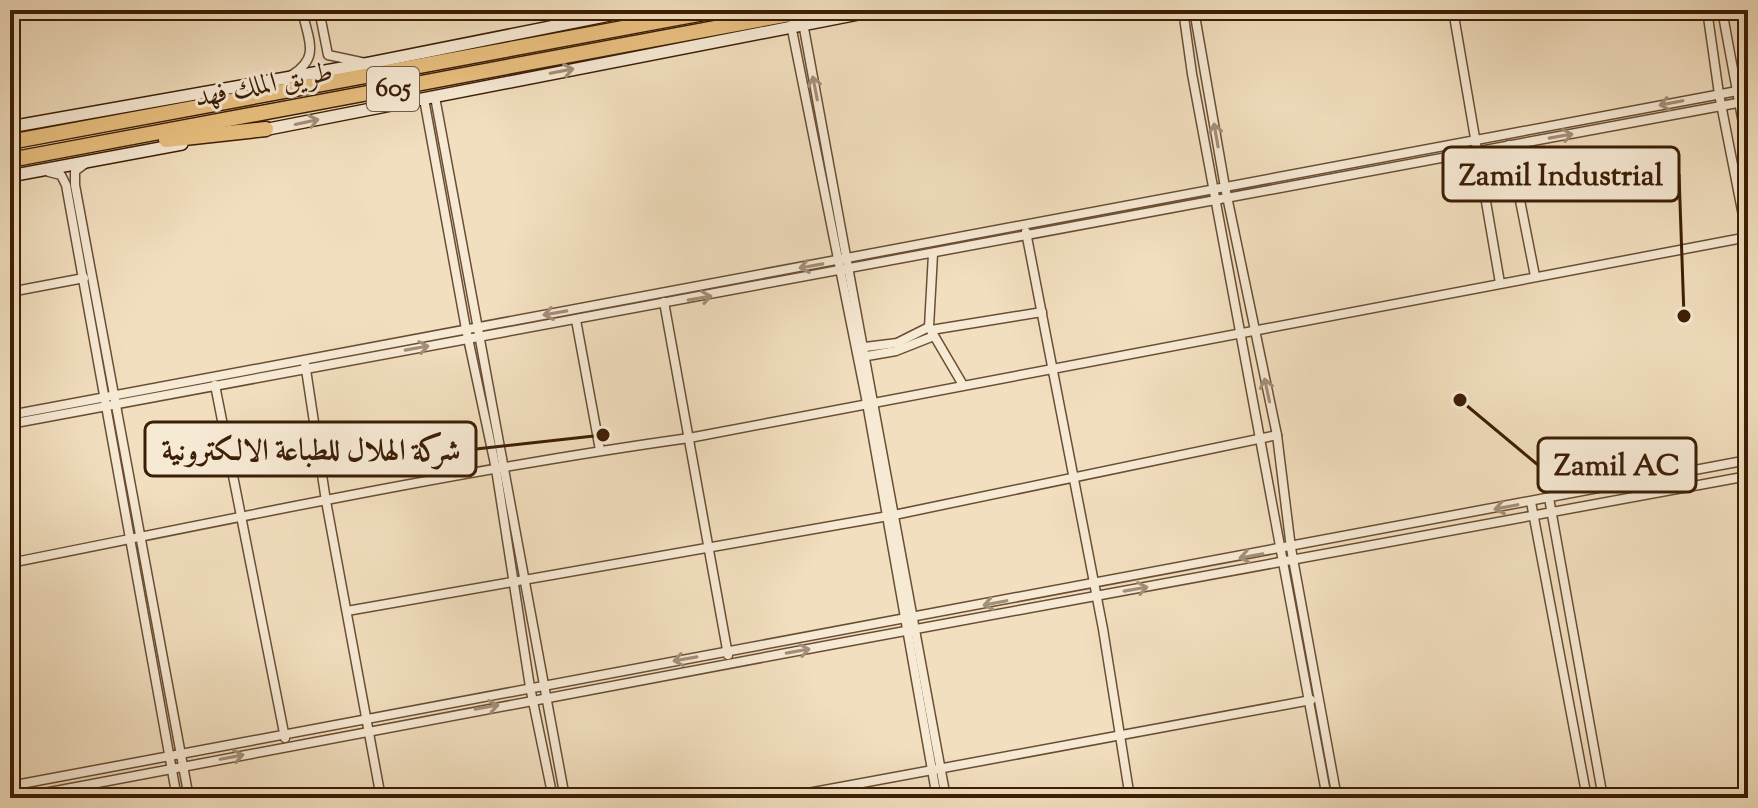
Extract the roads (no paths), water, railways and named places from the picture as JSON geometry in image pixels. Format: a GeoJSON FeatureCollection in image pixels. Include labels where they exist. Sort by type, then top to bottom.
{"type":"FeatureCollection","features":[{"type":"Feature","properties":{"kind":"highway","name":"طريق الملك فهد"},"geometry":{"type":"LineString","coordinates":[[10,142],[720,10]]}},
{"type":"Feature","properties":{"kind":"highway","name":"طريق الملك فهد"},"geometry":{"type":"LineString","coordinates":[[10,160],[811,10]]}},
{"type":"Feature","properties":{"kind":"highway"},"geometry":{"type":"LineString","coordinates":[[66,150],[266,129]]}},
{"type":"Feature","properties":{"kind":"main road"},"geometry":{"type":"LineString","coordinates":[[10,127],[370,63],[635,10]]}},
{"type":"Feature","properties":{"kind":"main road"},"geometry":{"type":"LineString","coordinates":[[10,176],[879,10]]}},
{"type":"Feature","properties":{"kind":"street"},"geometry":{"type":"LineString","coordinates":[[289,77],[308,65],[311,57],[302,10]]}},
{"type":"Feature","properties":{"kind":"street"},"geometry":{"type":"LineString","coordinates":[[319,10],[328,55],[370,63]]}},
{"type":"Feature","properties":{"kind":"street"},"geometry":{"type":"LineString","coordinates":[[1183,10],[1192,74],[1260,439],[1337,798]]}},
{"type":"Feature","properties":{"kind":"street"},"geometry":{"type":"LineString","coordinates":[[1194,10],[1253,329],[1277,435],[1286,549]]}},
{"type":"Feature","properties":{"kind":"street"},"geometry":{"type":"LineString","coordinates":[[1453,10],[1500,283]]}},
{"type":"Feature","properties":{"kind":"street"},"geometry":{"type":"LineString","coordinates":[[10,563],[241,515],[500,472],[600,450],[689,438],[1240,331],[1748,238],[1721,106],[1707,10]]}},
{"type":"Feature","properties":{"kind":"street"},"geometry":{"type":"LineString","coordinates":[[1722,10],[1736,91],[1743,102],[1748,150]]}},
{"type":"Feature","properties":{"kind":"street"},"geometry":{"type":"LineString","coordinates":[[797,24],[871,403],[907,619],[936,768],[946,798]]}},
{"type":"Feature","properties":{"kind":"street"},"geometry":{"type":"LineString","coordinates":[[1192,74],[1204,72]]}},
{"type":"Feature","properties":{"kind":"street"},"geometry":{"type":"LineString","coordinates":[[1227,192],[1477,139],[1748,89]]}},
{"type":"Feature","properties":{"kind":"street"},"geometry":{"type":"LineString","coordinates":[[429,98],[454,207],[500,472],[530,687],[553,798]]}},
{"type":"Feature","properties":{"kind":"street"},"geometry":{"type":"LineString","coordinates":[[429,98],[444,208],[474,331]]}},
{"type":"Feature","properties":{"kind":"street"},"geometry":{"type":"LineString","coordinates":[[114,399],[215,385],[305,363],[468,339],[474,331],[576,320],[664,304],[845,265],[1215,194],[1743,102]]}},
{"type":"Feature","properties":{"kind":"street"},"geometry":{"type":"LineString","coordinates":[[1509,145],[1535,276]]}},
{"type":"Feature","properties":{"kind":"street"},"geometry":{"type":"LineString","coordinates":[[86,163],[75,171],[75,185],[189,798]]}},
{"type":"Feature","properties":{"kind":"street"},"geometry":{"type":"LineString","coordinates":[[40,171],[61,175],[66,185],[177,798]]}},
{"type":"Feature","properties":{"kind":"street"},"geometry":{"type":"LineString","coordinates":[[444,208],[454,207]]}},
{"type":"Feature","properties":{"kind":"street"},"geometry":{"type":"LineString","coordinates":[[10,415],[114,399],[662,293],[933,254],[1026,231]]}},
{"type":"Feature","properties":{"kind":"street"},"geometry":{"type":"LineString","coordinates":[[1026,231],[1130,798]]}},
{"type":"Feature","properties":{"kind":"street"},"geometry":{"type":"LineString","coordinates":[[933,254],[931,331],[963,385]]}},
{"type":"Feature","properties":{"kind":"street"},"geometry":{"type":"LineString","coordinates":[[1226,257],[1240,255]]}},
{"type":"Feature","properties":{"kind":"street"},"geometry":{"type":"LineString","coordinates":[[845,265],[866,352],[871,403]]}},
{"type":"Feature","properties":{"kind":"street"},"geometry":{"type":"LineString","coordinates":[[10,292],[93,276]]}},
{"type":"Feature","properties":{"kind":"street"},"geometry":{"type":"LineString","coordinates":[[662,293],[730,663]]}},
{"type":"Feature","properties":{"kind":"street"},"geometry":{"type":"LineString","coordinates":[[866,352],[896,351],[931,331],[1042,312]]}},
{"type":"Feature","properties":{"kind":"street"},"geometry":{"type":"LineString","coordinates":[[576,320],[600,450]]}},
{"type":"Feature","properties":{"kind":"street"},"geometry":{"type":"LineString","coordinates":[[468,339],[526,579],[544,697],[565,798]]}},
{"type":"Feature","properties":{"kind":"street"},"geometry":{"type":"LineString","coordinates":[[305,363],[326,501],[381,798]]}},
{"type":"Feature","properties":{"kind":"street"},"geometry":{"type":"LineString","coordinates":[[215,385],[286,747]]}},
{"type":"Feature","properties":{"kind":"street"},"geometry":{"type":"LineString","coordinates":[[10,424],[103,401]]}},
{"type":"Feature","properties":{"kind":"street"},"geometry":{"type":"LineString","coordinates":[[347,611],[890,515],[1277,435]]}},
{"type":"Feature","properties":{"kind":"street"},"geometry":{"type":"LineString","coordinates":[[113,454],[124,447]]}},
{"type":"Feature","properties":{"kind":"street"},"geometry":{"type":"LineString","coordinates":[[10,786],[1748,460]]}},
{"type":"Feature","properties":{"kind":"street"},"geometry":{"type":"LineString","coordinates":[[18,798],[370,729],[1748,476]]}},
{"type":"Feature","properties":{"kind":"street"},"geometry":{"type":"LineString","coordinates":[[1549,498],[1603,798]]}},
{"type":"Feature","properties":{"kind":"street"},"geometry":{"type":"LineString","coordinates":[[1531,502],[1587,798]]}},
{"type":"Feature","properties":{"kind":"street"},"geometry":{"type":"LineString","coordinates":[[516,594],[526,579]]}},
{"type":"Feature","properties":{"kind":"street"},"geometry":{"type":"LineString","coordinates":[[781,798],[1314,699]]}},
{"type":"Feature","properties":{"kind":"street"},"geometry":{"type":"LineString","coordinates":[[1314,699],[1327,798]]}},
{"type":"Feature","properties":{"kind":"street"},"geometry":{"type":"LineString","coordinates":[[1574,727],[1589,721]]}},
{"type":"Feature","properties":{"kind":"street"},"geometry":{"type":"LineString","coordinates":[[138,762],[140,775]]}},
{"type":"Feature","properties":{"kind":"street"},"geometry":{"type":"LineString","coordinates":[[936,768],[937,798]]}},
{"type":"Feature","properties":{"kind":"street"},"geometry":{"type":"LineString","coordinates":[[54,778],[57,790]]}},
{"type":"Feature","properties":{"kind":"place","name":"Zamil Industrial"},"geometry":{"type":"Point","coordinates":[1684,316]}},
{"type":"Feature","properties":{"kind":"place","name":"Zamil AC"},"geometry":{"type":"Point","coordinates":[1460,400]}},
{"type":"Feature","properties":{"kind":"place","name":"شركة الهلال للطباعة الالكترونية"},"geometry":{"type":"Point","coordinates":[603,435]}}]}
